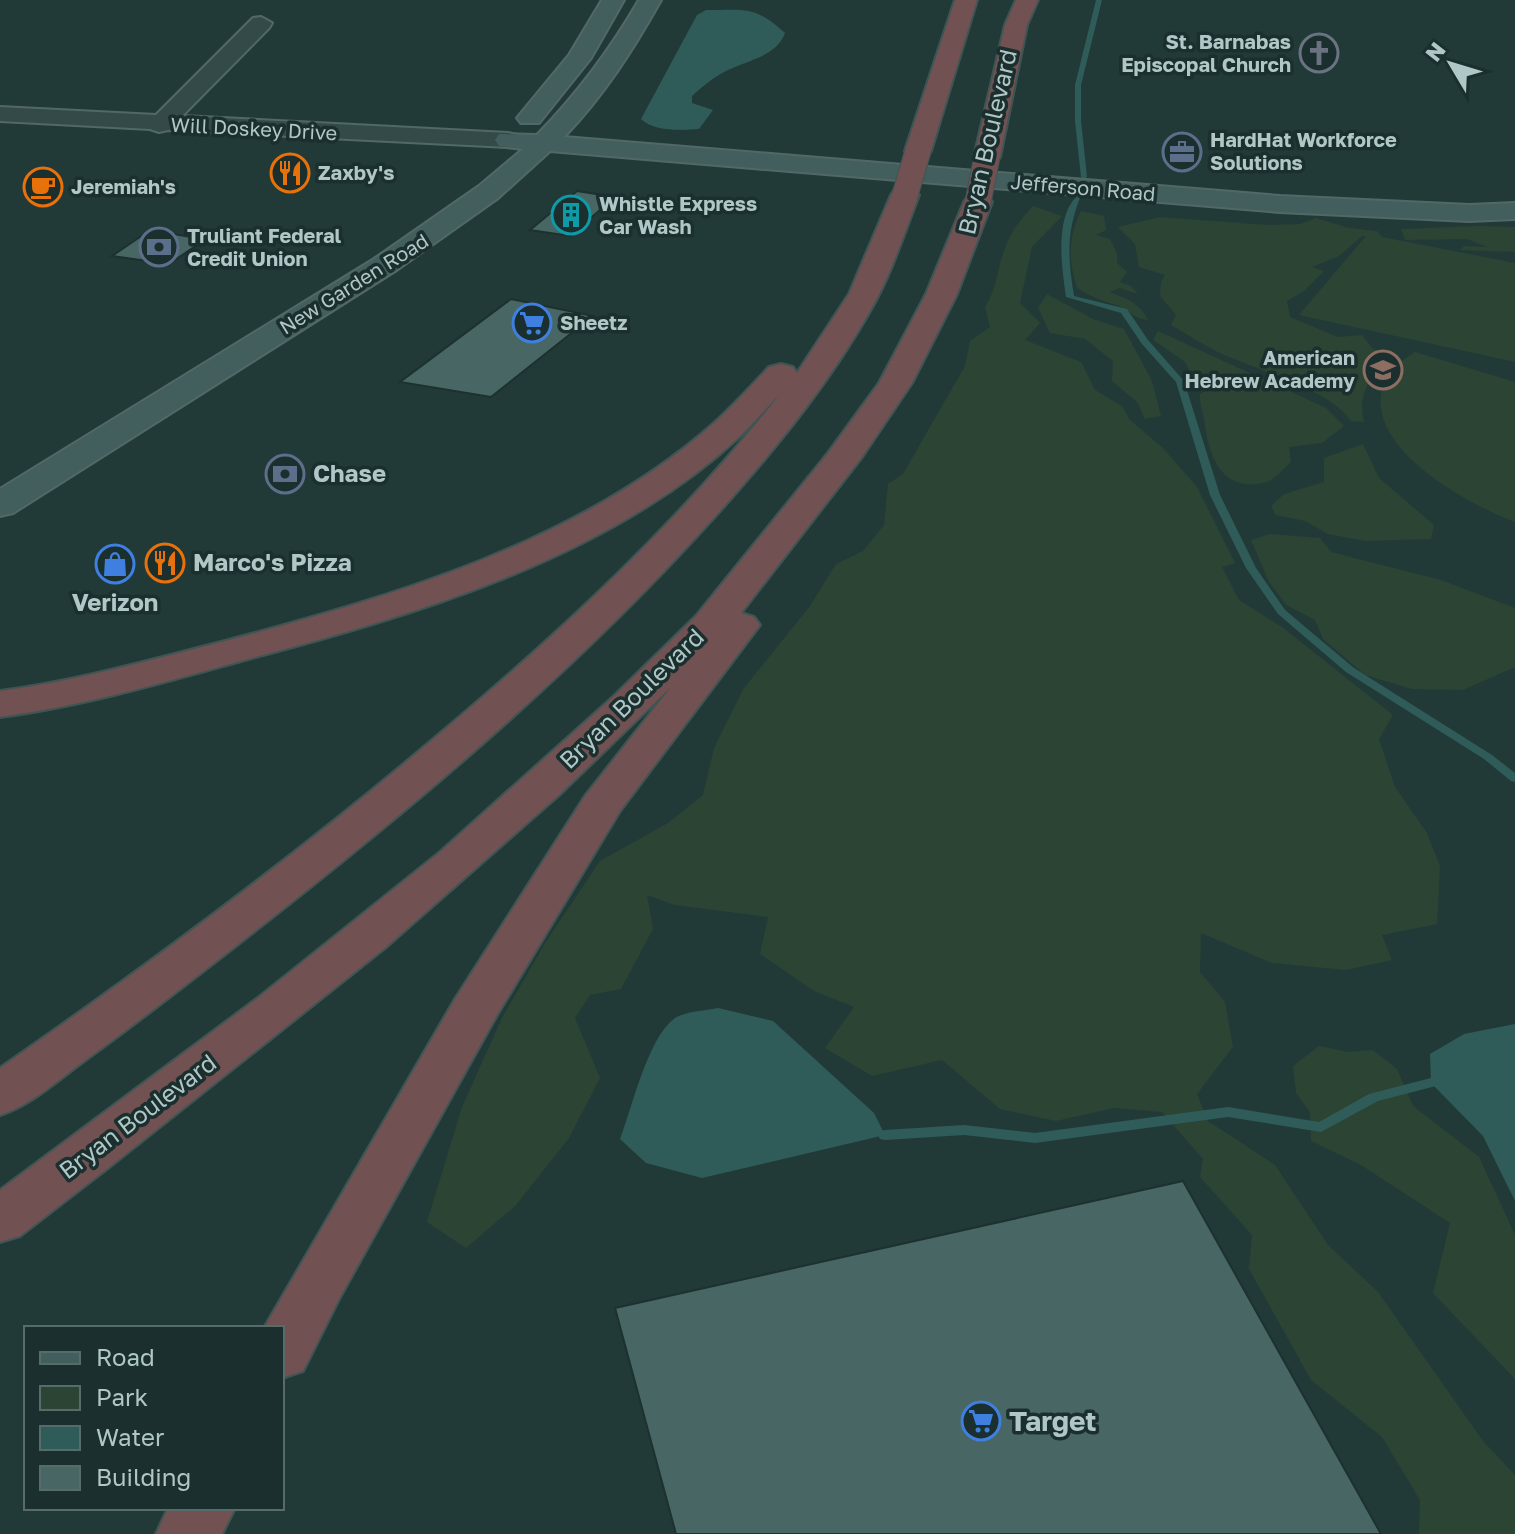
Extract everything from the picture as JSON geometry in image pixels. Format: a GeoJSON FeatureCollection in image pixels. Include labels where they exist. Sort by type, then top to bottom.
{"type":"FeatureCollection","features":[{"type":"Feature","properties":{"kind":"highway"},"geometry":{"type":"LineString","coordinates":[[0,1095],[128,1005],[280,889],[432,764],[603,612],[706,503],[804,384],[848,323],[905,195],[966,0]]}},
{"type":"Feature","properties":{"kind":"highway","name":"Bryan Boulevard"},"geometry":{"type":"LineString","coordinates":[[0,1220],[223,1054],[393,916],[537,792],[712,621],[860,436],[928,324],[965,242],[978,202],[1016,25],[1027,0]]}},
{"type":"Feature","properties":{"kind":"highway"},"geometry":{"type":"LineString","coordinates":[[0,704],[164,670],[298,635],[486,571],[558,539],[645,489],[737,419],[771,386],[885,245]]}},
{"type":"Feature","properties":{"kind":"highway"},"geometry":{"type":"LineString","coordinates":[[284,1349],[316,1287],[473,1012],[601,806],[779,574],[860,436]]}},
{"type":"Feature","properties":{"kind":"highway"},"geometry":{"type":"LineString","coordinates":[[189,1534],[201,1510]]}},
{"type":"Feature","properties":{"kind":"main road","name":"New Garden Road"},"geometry":{"type":"LineString","coordinates":[[0,472],[245,324],[408,220],[508,140],[579,58],[613,0]]}},
{"type":"Feature","properties":{"kind":"main road","name":"New Garden Road"},"geometry":{"type":"LineString","coordinates":[[0,505],[403,254],[472,206],[545,144],[609,72],[644,4]]}},
{"type":"Feature","properties":{"kind":"main road","name":"Jefferson Road"},"geometry":{"type":"LineString","coordinates":[[508,140],[1280,204],[1469,213],[1515,211]]}},
{"type":"Feature","properties":{"kind":"street"},"geometry":{"type":"LineString","coordinates":[[159,125],[261,23]]}},
{"type":"Feature","properties":{"kind":"street","name":"Will Doskey Drive"},"geometry":{"type":"LineString","coordinates":[[0,114],[159,125],[508,140]]}},
{"type":"Feature","properties":{"kind":"green space"},"geometry":{"type":"Polygon","coordinates":[[[1033,206],[1062,216],[1032,247],[1020,303],[1040,323],[1025,340],[1081,362],[1095,390],[1122,406],[1129,419],[1163,448],[1197,487],[1235,563],[1222,567],[1239,600],[1282,627],[1393,715],[1379,739],[1395,787],[1427,833],[1440,866],[1437,924],[1382,935],[1392,960],[1346,970],[1272,963],[1201,933],[1200,972],[1225,1002],[1233,1047],[1197,1094],[1208,1121],[1275,1165],[1328,1245],[1378,1292],[1483,1441],[1515,1475],[1515,1534],[1419,1534],[1420,1500],[1382,1437],[1311,1380],[1249,1269],[1252,1235],[1200,1177],[1203,1159],[1162,1112],[1114,1108],[1056,1121],[1000,1109],[942,1060],[872,1076],[825,1048],[854,1007],[814,991],[760,954],[768,917],[675,905],[647,895],[653,929],[621,989],[590,995],[575,1018],[600,1078],[569,1138],[516,1205],[466,1248],[427,1222],[462,1107],[502,1018],[545,943],[600,861],[668,823],[703,795],[714,748],[744,688],[810,606],[836,564],[863,551],[884,525],[888,484],[903,474],[965,366],[970,341],[990,327],[985,307],[1005,248],[1010,236],[1033,206]]]}},
{"type":"Feature","properties":{"kind":"green space"},"geometry":{"type":"Polygon","coordinates":[[[1081,211],[1104,216],[1106,230],[1096,235],[1110,239],[1117,254],[1117,263],[1127,272],[1120,282],[1131,286],[1138,294],[1119,288],[1110,292],[1137,306],[1148,320],[1077,288],[1071,249],[1081,211]]]}},
{"type":"Feature","properties":{"kind":"green space"},"geometry":{"type":"Polygon","coordinates":[[[1160,217],[1267,225],[1300,224],[1316,218],[1349,228],[1377,231],[1382,237],[1515,263],[1515,362],[1299,315],[1366,236],[1362,236],[1339,256],[1312,267],[1324,271],[1304,291],[1287,301],[1290,317],[1338,337],[1362,335],[1373,349],[1393,355],[1368,384],[1363,401],[1364,422],[1351,421],[1341,410],[1310,390],[1220,353],[1171,325],[1176,315],[1160,296],[1165,275],[1139,267],[1135,244],[1118,227],[1160,217]]]}},
{"type":"Feature","properties":{"kind":"green space"},"geometry":{"type":"Polygon","coordinates":[[[1515,227],[1515,252],[1460,250],[1464,246],[1487,247],[1467,239],[1405,240],[1401,229],[1515,227]]]}},
{"type":"Feature","properties":{"kind":"green space"},"geometry":{"type":"Polygon","coordinates":[[[1047,294],[1093,319],[1124,329],[1152,381],[1161,416],[1145,419],[1137,402],[1112,381],[1113,361],[1085,339],[1050,333],[1038,308],[1047,294]]]}},
{"type":"Feature","properties":{"kind":"green space"},"geometry":{"type":"Polygon","coordinates":[[[1158,331],[1326,408],[1344,426],[1322,443],[1289,447],[1291,462],[1267,482],[1239,483],[1229,478],[1215,461],[1207,438],[1200,394],[1209,388],[1196,384],[1185,362],[1153,340],[1158,331]]]}},
{"type":"Feature","properties":{"kind":"green space"},"geometry":{"type":"Polygon","coordinates":[[[1415,352],[1515,382],[1515,522],[1469,500],[1418,465],[1398,444],[1384,421],[1381,397],[1390,372],[1415,352]]]}},
{"type":"Feature","properties":{"kind":"green space"},"geometry":{"type":"Polygon","coordinates":[[[1363,444],[1379,478],[1434,525],[1431,539],[1365,541],[1328,534],[1305,521],[1276,515],[1271,506],[1284,494],[1324,482],[1324,458],[1363,444]]]}},
{"type":"Feature","properties":{"kind":"green space"},"geometry":{"type":"Polygon","coordinates":[[[1270,534],[1320,538],[1331,552],[1441,580],[1515,608],[1515,667],[1463,690],[1412,689],[1365,675],[1323,639],[1315,620],[1286,605],[1269,582],[1251,540],[1270,534]]]}},
{"type":"Feature","properties":{"kind":"green space"},"geometry":{"type":"Polygon","coordinates":[[[1319,1046],[1348,1052],[1373,1050],[1397,1069],[1413,1106],[1479,1157],[1515,1235],[1515,1379],[1433,1293],[1450,1223],[1361,1165],[1311,1141],[1310,1112],[1296,1093],[1293,1066],[1319,1046]]]}},
{"type":"Feature","properties":{"kind":"water"},"geometry":{"type":"Polygon","coordinates":[[[706,10],[757,13],[785,33],[769,52],[723,72],[692,96],[692,103],[713,110],[699,129],[653,126],[641,119],[697,15],[706,10]]]}},
{"type":"Feature","properties":{"kind":"water"},"geometry":{"type":"Polygon","coordinates":[[[718,1008],[773,1021],[874,1113],[885,1135],[702,1178],[646,1163],[620,1139],[649,1056],[665,1027],[675,1018],[718,1008]]]}},
{"type":"Feature","properties":{"kind":"water"},"geometry":{"type":"Polygon","coordinates":[[[1515,1024],[1515,1201],[1483,1136],[1431,1083],[1430,1054],[1464,1034],[1515,1024]]]}},
{"type":"Feature","properties":{"kind":"building","name":"Whistle Express Car Wash"},"geometry":{"type":"Polygon","coordinates":[[[577,191],[615,197],[570,236],[530,230],[577,191]]]}},
{"type":"Feature","properties":{"kind":"building","name":"Truliant Federal Credit Union"},"geometry":{"type":"Polygon","coordinates":[[[150,230],[206,239],[169,264],[112,256],[150,230]]]}},
{"type":"Feature","properties":{"kind":"building"},"geometry":{"type":"Polygon","coordinates":[[[511,299],[593,316],[491,397],[400,382],[511,299]]]}},
{"type":"Feature","properties":{"kind":"building","name":"Target"},"geometry":{"type":"Polygon","coordinates":[[[1183,1181],[1381,1534],[676,1534],[615,1308],[1183,1181]]]}},
{"type":"Feature","properties":{"kind":"waterway"},"geometry":{"type":"LineString","coordinates":[[1084,177],[1078,85],[1099,0]]}},
{"type":"Feature","properties":{"kind":"waterway"},"geometry":{"type":"LineString","coordinates":[[1077,198],[1068,224],[1065,247],[1070,297],[1124,311],[1145,342],[1180,381],[1215,495],[1251,568],[1281,612],[1350,670],[1488,757],[1515,779]]}},
{"type":"Feature","properties":{"kind":"waterway"},"geometry":{"type":"LineString","coordinates":[[885,1135],[964,1130],[1035,1138],[1228,1112],[1321,1127],[1374,1097],[1431,1083]]}},
{"type":"Feature","properties":{"kind":"place","name":"St. Barnabas Episcopal Church"},"geometry":{"type":"Point","coordinates":[1319,53]}},
{"type":"Feature","properties":{"kind":"place","name":"HardHat Workforce Solutions"},"geometry":{"type":"Point","coordinates":[1182,152]}},
{"type":"Feature","properties":{"kind":"place","name":"Zaxby's"},"geometry":{"type":"Point","coordinates":[290,173]}},
{"type":"Feature","properties":{"kind":"place","name":"Jeremiah's"},"geometry":{"type":"Point","coordinates":[43,187]}},
{"type":"Feature","properties":{"kind":"place","name":"Whistle Express Car Wash"},"geometry":{"type":"Point","coordinates":[571,215]}},
{"type":"Feature","properties":{"kind":"place","name":"Truliant Federal Credit Union"},"geometry":{"type":"Point","coordinates":[159,247]}},
{"type":"Feature","properties":{"kind":"place","name":"Sheetz"},"geometry":{"type":"Point","coordinates":[532,323]}},
{"type":"Feature","properties":{"kind":"place","name":"American Hebrew Academy"},"geometry":{"type":"Point","coordinates":[1383,370]}},
{"type":"Feature","properties":{"kind":"place","name":"Chase"},"geometry":{"type":"Point","coordinates":[285,474]}},
{"type":"Feature","properties":{"kind":"place","name":"Marco's Pizza"},"geometry":{"type":"Point","coordinates":[165,563]}},
{"type":"Feature","properties":{"kind":"place","name":"Verizon"},"geometry":{"type":"Point","coordinates":[115,564]}},
{"type":"Feature","properties":{"kind":"place","name":"Target"},"geometry":{"type":"Point","coordinates":[981,1421]}}]}
